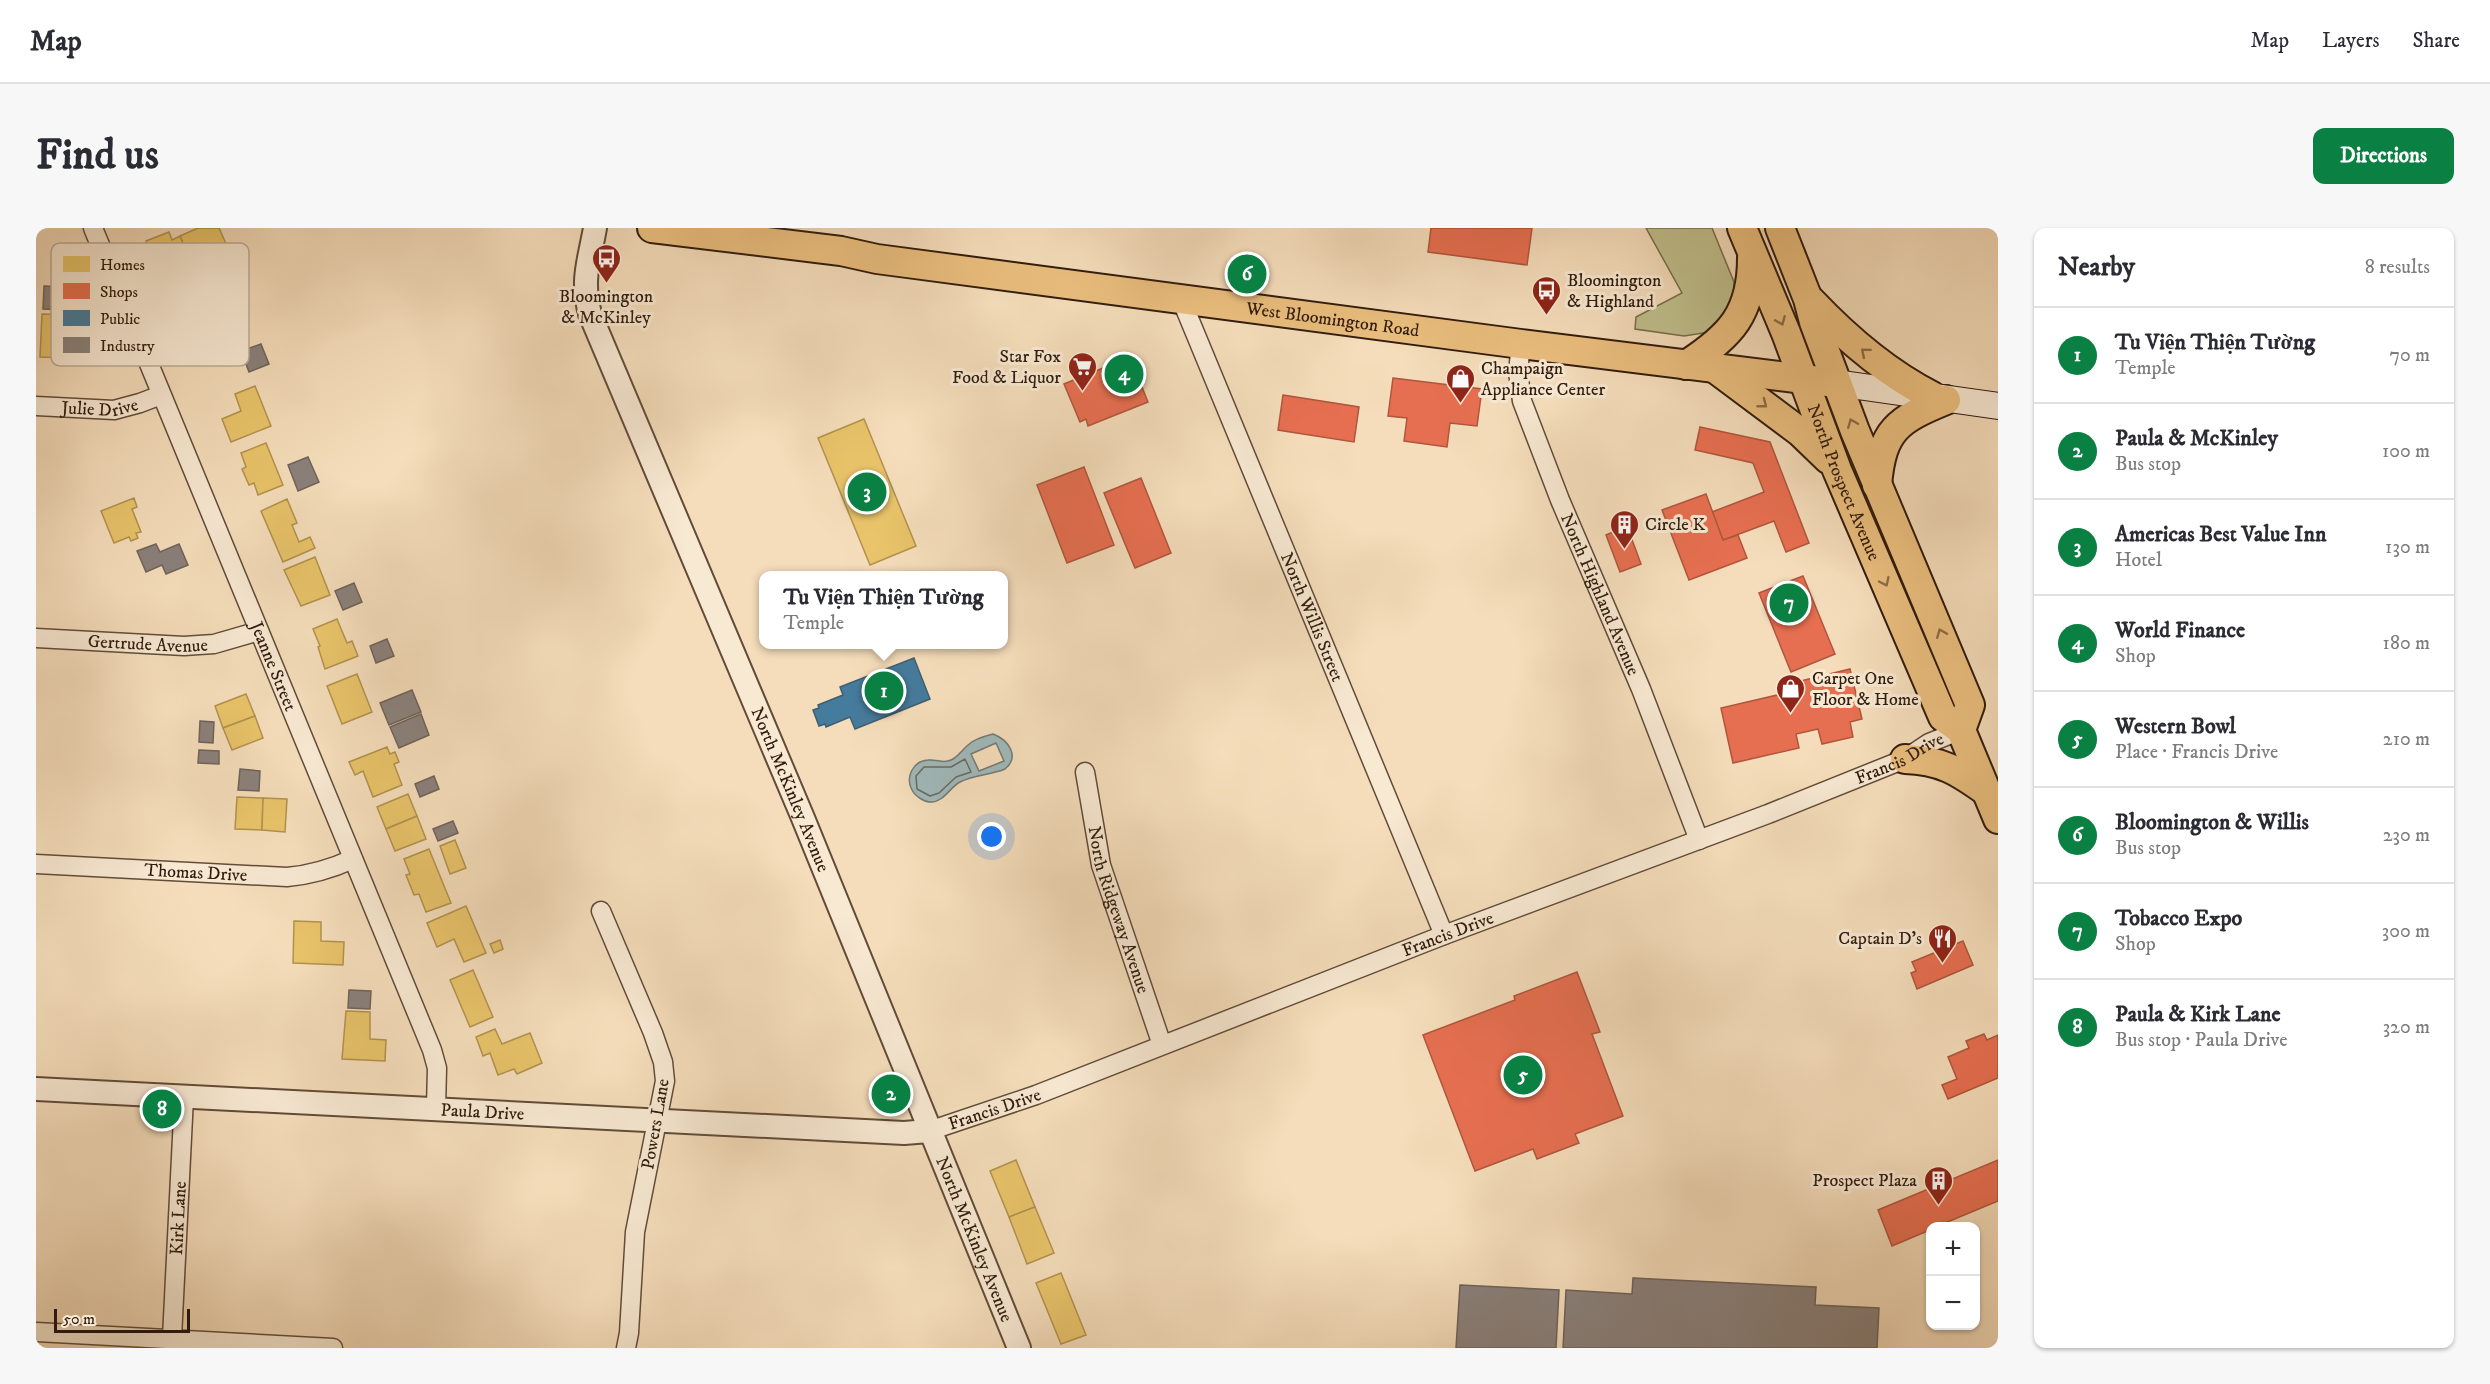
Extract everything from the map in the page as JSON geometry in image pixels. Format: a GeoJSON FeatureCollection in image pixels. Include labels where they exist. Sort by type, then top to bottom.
{"type":"FeatureCollection","features":[{"type":"Feature","properties":{"kind":"main road","name":"West Bloomington Road"},"geometry":{"type":"LineString","coordinates":[[652,228],[841,251],[877,259],[1521,344],[1836,383]]}},
{"type":"Feature","properties":{"kind":"main road","name":"North Prospect Avenue"},"geometry":{"type":"LineString","coordinates":[[1780,228],[1808,298],[1814,322],[1836,383],[1970,705],[1961,730]]}},
{"type":"Feature","properties":{"kind":"main road","name":"North Prospect Avenue"},"geometry":{"type":"LineString","coordinates":[[1747,240],[1804,380],[1837,470],[1943,717],[1961,730],[1998,819]]}},
{"type":"Feature","properties":{"kind":"main road"},"geometry":{"type":"LineString","coordinates":[[1686,365],[1719,341],[1738,320],[1750,287],[1747,240]]}},
{"type":"Feature","properties":{"kind":"main road"},"geometry":{"type":"LineString","coordinates":[[1808,298],[1885,369],[1939,398]]}},
{"type":"Feature","properties":{"kind":"main road"},"geometry":{"type":"LineString","coordinates":[[1716,369],[1806,437],[1837,470]]}},
{"type":"Feature","properties":{"kind":"main road"},"geometry":{"type":"LineString","coordinates":[[1836,383],[1998,406]]}},
{"type":"Feature","properties":{"kind":"main road"},"geometry":{"type":"LineString","coordinates":[[1877,485],[1882,449],[1891,432],[1939,398]]}},
{"type":"Feature","properties":{"kind":"main road"},"geometry":{"type":"LineString","coordinates":[[1905,759],[1936,762],[1958,771],[1986,791]]}},
{"type":"Feature","properties":{"kind":"street","name":"Jeanne Street"},"geometry":{"type":"LineString","coordinates":[[93,228],[99,243]]}},
{"type":"Feature","properties":{"kind":"street","name":"North McKinley Avenue"},"geometry":{"type":"LineString","coordinates":[[595,228],[585,273],[585,297],[590,314],[803,818],[1018,1348]]}},
{"type":"Feature","properties":{"kind":"street","name":"North Willis Street"},"geometry":{"type":"LineString","coordinates":[[1181,299],[1444,935]]}},
{"type":"Feature","properties":{"kind":"street","name":"North Highland Avenue"},"geometry":{"type":"LineString","coordinates":[[1521,344],[1518,372],[1522,401],[1560,500],[1641,688],[1699,840]]}},
{"type":"Feature","properties":{"kind":"street","name":"Jeanne Street"},"geometry":{"type":"LineString","coordinates":[[150,366],[435,1058],[438,1077],[436,1108]]}},
{"type":"Feature","properties":{"kind":"street","name":"Julie Drive"},"geometry":{"type":"LineString","coordinates":[[36,406],[114,410],[140,404],[161,394]]}},
{"type":"Feature","properties":{"kind":"street","name":"Gertrude Avenue"},"geometry":{"type":"LineString","coordinates":[[36,638],[184,646],[214,644],[259,631]]}},
{"type":"Feature","properties":{"kind":"street","name":"Francis Drive"},"geometry":{"type":"LineString","coordinates":[[929,1131],[1036,1095],[1444,935],[1699,840],[1905,759],[1929,743],[1961,730]]}},
{"type":"Feature","properties":{"kind":"street","name":"North Ridgeway Avenue"},"geometry":{"type":"LineString","coordinates":[[1085,772],[1101,865],[1162,1045]]}},
{"type":"Feature","properties":{"kind":"street","name":"Thomas Drive"},"geometry":{"type":"LineString","coordinates":[[36,864],[287,877],[317,873],[353,859]]}},
{"type":"Feature","properties":{"kind":"street","name":"Powers Lane"},"geometry":{"type":"LineString","coordinates":[[601,911],[663,1062],[665,1081],[635,1232],[629,1333],[626,1348]]}},
{"type":"Feature","properties":{"kind":"street","name":"Paula Drive"},"geometry":{"type":"LineString","coordinates":[[36,1089],[352,1106],[436,1108],[658,1122],[904,1133],[929,1131]]}},
{"type":"Feature","properties":{"kind":"street","name":"Kirk Lane"},"geometry":{"type":"LineString","coordinates":[[172,1338],[184,1096]]}},
{"type":"Feature","properties":{"kind":"street"},"geometry":{"type":"LineString","coordinates":[[36,1332],[333,1348]]}},
{"type":"Feature","properties":{"kind":"green space"},"geometry":{"type":"Polygon","coordinates":[[[1646,228],[1712,228],[1734,282],[1734,308],[1716,331],[1684,336],[1635,329],[1636,317],[1682,293],[1646,228]]]}},
{"type":"Feature","properties":{"kind":"water"},"geometry":{"type":"Polygon","coordinates":[[[993,734],[1004,740],[1011,749],[1012,759],[1005,769],[960,782],[936,801],[926,801],[913,792],[909,780],[912,770],[918,763],[928,760],[945,762],[951,760],[973,741],[993,734]],[[996,743],[971,754],[979,771],[1004,761],[996,743]]]}},
{"type":"Feature","properties":{"kind":"building: Homes"},"geometry":{"type":"Polygon","coordinates":[[[198,228],[219,228],[226,243],[183,243],[180,236],[198,228]]]}},
{"type":"Feature","properties":{"kind":"building: Homes"},"geometry":{"type":"Polygon","coordinates":[[[169,232],[172,240],[180,236],[183,243],[147,243],[146,241],[169,232]]]}},
{"type":"Feature","properties":{"kind":"building: Homes"},"geometry":{"type":"Polygon","coordinates":[[[42,314],[51,314],[51,357],[40,357],[42,314]]]}},
{"type":"Feature","properties":{"kind":"building: Homes"},"geometry":{"type":"Polygon","coordinates":[[[255,386],[271,426],[231,442],[222,419],[241,411],[235,394],[255,386]]]}},
{"type":"Feature","properties":{"kind":"building: Homes"},"geometry":{"type":"Polygon","coordinates":[[[864,419],[916,546],[870,565],[818,438],[864,419]]]}},
{"type":"Feature","properties":{"kind":"building: Homes"},"geometry":{"type":"Polygon","coordinates":[[[266,443],[283,485],[258,495],[254,483],[249,485],[242,469],[246,467],[241,453],[266,443]]]}},
{"type":"Feature","properties":{"kind":"building: Homes"},"geometry":{"type":"Polygon","coordinates":[[[134,498],[137,507],[132,509],[141,532],[136,533],[138,538],[131,541],[129,537],[114,543],[101,511],[134,498]]]}},
{"type":"Feature","properties":{"kind":"building: Homes"},"geometry":{"type":"Polygon","coordinates":[[[287,499],[297,523],[292,525],[299,542],[310,537],[315,548],[283,562],[261,511],[287,499]]]}},
{"type":"Feature","properties":{"kind":"building: Homes"},"geometry":{"type":"Polygon","coordinates":[[[315,557],[330,595],[301,606],[284,570],[315,557]]]}},
{"type":"Feature","properties":{"kind":"building: Homes"},"geometry":{"type":"Polygon","coordinates":[[[337,619],[347,643],[352,641],[358,656],[325,669],[318,647],[320,646],[313,629],[337,619]]]}},
{"type":"Feature","properties":{"kind":"building: Homes"},"geometry":{"type":"Polygon","coordinates":[[[357,674],[372,712],[342,724],[327,686],[357,674]]]}},
{"type":"Feature","properties":{"kind":"building: Homes"},"geometry":{"type":"Polygon","coordinates":[[[246,694],[255,716],[223,728],[215,706],[246,694]]]}},
{"type":"Feature","properties":{"kind":"building: Homes"},"geometry":{"type":"Polygon","coordinates":[[[255,716],[263,738],[232,750],[223,728],[255,716]]]}},
{"type":"Feature","properties":{"kind":"building: Homes"},"geometry":{"type":"Polygon","coordinates":[[[387,747],[390,754],[395,752],[399,762],[394,764],[402,785],[373,797],[363,771],[355,775],[349,762],[387,747]]]}},
{"type":"Feature","properties":{"kind":"building: Homes"},"geometry":{"type":"Polygon","coordinates":[[[408,794],[417,816],[386,829],[377,807],[408,794]]]}},
{"type":"Feature","properties":{"kind":"building: Homes"},"geometry":{"type":"Polygon","coordinates":[[[237,797],[263,798],[262,830],[235,829],[237,797]]]}},
{"type":"Feature","properties":{"kind":"building: Homes"},"geometry":{"type":"Polygon","coordinates":[[[263,798],[287,799],[285,832],[262,830],[263,798]]]}},
{"type":"Feature","properties":{"kind":"building: Homes"},"geometry":{"type":"Polygon","coordinates":[[[417,816],[426,839],[395,851],[386,829],[417,816]]]}},
{"type":"Feature","properties":{"kind":"building: Homes"},"geometry":{"type":"Polygon","coordinates":[[[455,840],[466,868],[450,874],[440,846],[455,840]]]}},
{"type":"Feature","properties":{"kind":"building: Homes"},"geometry":{"type":"Polygon","coordinates":[[[429,849],[451,903],[426,912],[419,894],[414,895],[406,875],[410,874],[404,859],[429,849]]]}},
{"type":"Feature","properties":{"kind":"building: Homes"},"geometry":{"type":"Polygon","coordinates":[[[466,906],[486,953],[464,962],[454,939],[437,947],[427,923],[466,906]]]}},
{"type":"Feature","properties":{"kind":"building: Homes"},"geometry":{"type":"Polygon","coordinates":[[[294,921],[321,922],[321,941],[344,942],[343,965],[293,963],[294,921]]]}},
{"type":"Feature","properties":{"kind":"building: Homes"},"geometry":{"type":"Polygon","coordinates":[[[500,940],[503,949],[494,953],[490,944],[500,940]]]}},
{"type":"Feature","properties":{"kind":"building: Homes"},"geometry":{"type":"Polygon","coordinates":[[[473,970],[493,1017],[470,1027],[450,980],[473,970]]]}},
{"type":"Feature","properties":{"kind":"building: Homes"},"geometry":{"type":"Polygon","coordinates":[[[346,1011],[370,1012],[370,1039],[386,1040],[385,1061],[342,1059],[346,1011]]]}},
{"type":"Feature","properties":{"kind":"building: Homes"},"geometry":{"type":"Polygon","coordinates":[[[495,1029],[502,1044],[530,1033],[542,1063],[517,1074],[514,1069],[498,1075],[490,1053],[483,1056],[476,1037],[495,1029]]]}},
{"type":"Feature","properties":{"kind":"building: Homes"},"geometry":{"type":"Polygon","coordinates":[[[1016,1160],[1035,1207],[1009,1217],[990,1171],[1016,1160]]]}},
{"type":"Feature","properties":{"kind":"building: Homes"},"geometry":{"type":"Polygon","coordinates":[[[1035,1207],[1054,1253],[1027,1264],[1009,1217],[1035,1207]]]}},
{"type":"Feature","properties":{"kind":"building: Homes"},"geometry":{"type":"Polygon","coordinates":[[[1061,1273],[1086,1335],[1061,1344],[1036,1283],[1061,1273]]]}},
{"type":"Feature","properties":{"kind":"building: Shops"},"geometry":{"type":"Polygon","coordinates":[[[1431,228],[1532,228],[1527,265],[1428,252],[1431,228]]]}},
{"type":"Feature","properties":{"kind":"building: Shops"},"geometry":{"type":"Polygon","coordinates":[[[1130,357],[1148,402],[1088,426],[1086,419],[1080,422],[1064,384],[1130,357]]]}},
{"type":"Feature","properties":{"kind":"building: Shops"},"geometry":{"type":"Polygon","coordinates":[[[1393,378],[1482,389],[1477,426],[1450,423],[1447,447],[1404,441],[1407,418],[1388,416],[1393,378]]]}},
{"type":"Feature","properties":{"kind":"building: Shops"},"geometry":{"type":"Polygon","coordinates":[[[1283,395],[1359,407],[1354,442],[1278,430],[1283,395]]]}},
{"type":"Feature","properties":{"kind":"building: Shops","name":"Circle K"},"geometry":{"type":"Polygon","coordinates":[[[1700,427],[1770,442],[1809,543],[1786,552],[1774,521],[1723,540],[1712,512],[1764,492],[1753,463],[1695,450],[1700,427]]]}},
{"type":"Feature","properties":{"kind":"building: Shops"},"geometry":{"type":"Polygon","coordinates":[[[1084,467],[1114,545],[1067,563],[1037,485],[1084,467]]]}},
{"type":"Feature","properties":{"kind":"building: Shops"},"geometry":{"type":"Polygon","coordinates":[[[1141,478],[1171,553],[1135,568],[1104,493],[1141,478]]]}},
{"type":"Feature","properties":{"kind":"building: Shops"},"geometry":{"type":"Polygon","coordinates":[[[1706,494],[1723,540],[1738,535],[1747,558],[1689,580],[1662,510],[1706,494]]]}},
{"type":"Feature","properties":{"kind":"building: Shops","name":"Circle K"},"geometry":{"type":"Polygon","coordinates":[[[1627,526],[1641,564],[1620,572],[1606,535],[1627,526]]]}},
{"type":"Feature","properties":{"kind":"building: Shops"},"geometry":{"type":"Polygon","coordinates":[[[1803,576],[1835,654],[1791,672],[1759,593],[1803,576]]]}},
{"type":"Feature","properties":{"kind":"building: Shops","name":"Carpet One Floor & Home"},"geometry":{"type":"Polygon","coordinates":[[[1850,669],[1862,719],[1850,722],[1853,737],[1822,744],[1818,729],[1796,734],[1799,748],[1733,763],[1721,708],[1786,693],[1784,685],[1850,669]]]}},
{"type":"Feature","properties":{"kind":"building: Shops","name":"Captain D's"},"geometry":{"type":"Polygon","coordinates":[[[1963,941],[1973,965],[1917,989],[1911,973],[1916,971],[1912,962],[1963,941]]]}},
{"type":"Feature","properties":{"kind":"building: Shops"},"geometry":{"type":"Polygon","coordinates":[[[1577,972],[1600,1032],[1592,1034],[1623,1116],[1575,1134],[1579,1143],[1537,1159],[1533,1149],[1475,1171],[1423,1035],[1515,1000],[1514,996],[1577,972]]]}},
{"type":"Feature","properties":{"kind":"building: Shops"},"geometry":{"type":"Polygon","coordinates":[[[1984,1034],[1987,1040],[1998,1035],[1998,1078],[1948,1099],[1942,1085],[1957,1079],[1948,1057],[1969,1048],[1966,1041],[1984,1034]]]}},
{"type":"Feature","properties":{"kind":"building: Shops","name":"Prospect Plaza"},"geometry":{"type":"Polygon","coordinates":[[[1998,1160],[1998,1201],[1948,1222],[1926,1222],[1926,1232],[1892,1246],[1878,1210],[1998,1160]]]}},
{"type":"Feature","properties":{"kind":"building: Public"},"geometry":{"type":"Polygon","coordinates":[[[914,658],[930,699],[855,729],[850,717],[826,727],[825,724],[819,726],[813,710],[819,708],[818,705],[843,695],[840,687],[914,658]]]}},
{"type":"Feature","properties":{"kind":"building: Industry"},"geometry":{"type":"Polygon","coordinates":[[[44,286],[51,286],[51,309],[43,309],[44,286]]]}},
{"type":"Feature","properties":{"kind":"building: Industry"},"geometry":{"type":"Polygon","coordinates":[[[261,344],[269,364],[249,372],[247,366],[249,366],[249,348],[261,344]]]}},
{"type":"Feature","properties":{"kind":"building: Industry"},"geometry":{"type":"Polygon","coordinates":[[[308,457],[319,482],[298,491],[288,465],[308,457]]]}},
{"type":"Feature","properties":{"kind":"building: Industry"},"geometry":{"type":"Polygon","coordinates":[[[156,544],[160,552],[179,544],[188,565],[166,574],[162,565],[146,572],[137,551],[156,544]]]}},
{"type":"Feature","properties":{"kind":"building: Industry"},"geometry":{"type":"Polygon","coordinates":[[[354,583],[362,602],[343,610],[335,591],[354,583]]]}},
{"type":"Feature","properties":{"kind":"building: Industry"},"geometry":{"type":"Polygon","coordinates":[[[387,639],[394,656],[376,663],[370,646],[387,639]]]}},
{"type":"Feature","properties":{"kind":"building: Industry"},"geometry":{"type":"Polygon","coordinates":[[[412,690],[421,712],[389,725],[380,703],[412,690]]]}},
{"type":"Feature","properties":{"kind":"building: Industry"},"geometry":{"type":"Polygon","coordinates":[[[421,714],[429,735],[399,748],[390,727],[421,714]]]}},
{"type":"Feature","properties":{"kind":"building: Industry"},"geometry":{"type":"Polygon","coordinates":[[[200,721],[214,722],[213,743],[199,742],[200,721]]]}},
{"type":"Feature","properties":{"kind":"building: Industry"},"geometry":{"type":"Polygon","coordinates":[[[199,750],[219,751],[219,764],[198,763],[199,750]]]}},
{"type":"Feature","properties":{"kind":"building: Industry"},"geometry":{"type":"Polygon","coordinates":[[[240,769],[260,771],[259,791],[238,790],[240,769]]]}},
{"type":"Feature","properties":{"kind":"building: Industry"},"geometry":{"type":"Polygon","coordinates":[[[434,776],[439,789],[420,797],[415,784],[434,776]]]}},
{"type":"Feature","properties":{"kind":"building: Industry"},"geometry":{"type":"Polygon","coordinates":[[[453,821],[458,833],[438,841],[433,829],[453,821]]]}},
{"type":"Feature","properties":{"kind":"building: Industry"},"geometry":{"type":"Polygon","coordinates":[[[349,990],[371,991],[370,1009],[348,1008],[349,990]]]}},
{"type":"Feature","properties":{"kind":"building: Industry"},"geometry":{"type":"Polygon","coordinates":[[[1633,1278],[1816,1287],[1815,1305],[1879,1308],[1877,1348],[1563,1348],[1566,1290],[1632,1294],[1633,1278]]]}},
{"type":"Feature","properties":{"kind":"building: Industry"},"geometry":{"type":"Polygon","coordinates":[[[1460,1285],[1559,1290],[1556,1348],[1456,1348],[1460,1285]]]}},
{"type":"Feature","properties":{"kind":"place","name":"Bloomington & Willis"},"geometry":{"type":"Point","coordinates":[1247,274]}},
{"type":"Feature","properties":{"kind":"place","name":"Bloomington & McKinley"},"geometry":{"type":"Point","coordinates":[606,284]}},
{"type":"Feature","properties":{"kind":"place","name":"Bloomington & Highland"},"geometry":{"type":"Point","coordinates":[1546,316]}},
{"type":"Feature","properties":{"kind":"place","name":"World Finance"},"geometry":{"type":"Point","coordinates":[1124,374]}},
{"type":"Feature","properties":{"kind":"place","name":"Star Fox Food & Liquor"},"geometry":{"type":"Point","coordinates":[1082,392]}},
{"type":"Feature","properties":{"kind":"place","name":"Champaign Appliance Center"},"geometry":{"type":"Point","coordinates":[1460,404]}},
{"type":"Feature","properties":{"kind":"place","name":"Americas Best Value Inn"},"geometry":{"type":"Point","coordinates":[867,492]}},
{"type":"Feature","properties":{"kind":"place","name":"Circle K"},"geometry":{"type":"Point","coordinates":[1624,550]}},
{"type":"Feature","properties":{"kind":"place","name":"Tobacco Expo"},"geometry":{"type":"Point","coordinates":[1789,603]}},
{"type":"Feature","properties":{"kind":"place","name":"Tu Viện Thiện Tường"},"geometry":{"type":"Point","coordinates":[884,691]}},
{"type":"Feature","properties":{"kind":"place","name":"Carpet One Floor & Home"},"geometry":{"type":"Point","coordinates":[1791,714]}},
{"type":"Feature","properties":{"kind":"place","name":"Captain D's"},"geometry":{"type":"Point","coordinates":[1943,964]}},
{"type":"Feature","properties":{"kind":"place","name":"Western Bowl"},"geometry":{"type":"Point","coordinates":[1523,1075]}},
{"type":"Feature","properties":{"kind":"place","name":"Paula & McKinley"},"geometry":{"type":"Point","coordinates":[891,1094]}},
{"type":"Feature","properties":{"kind":"place","name":"Paula & Kirk Lane"},"geometry":{"type":"Point","coordinates":[162,1109]}},
{"type":"Feature","properties":{"kind":"place","name":"Prospect Plaza"},"geometry":{"type":"Point","coordinates":[1938,1206]}}]}
